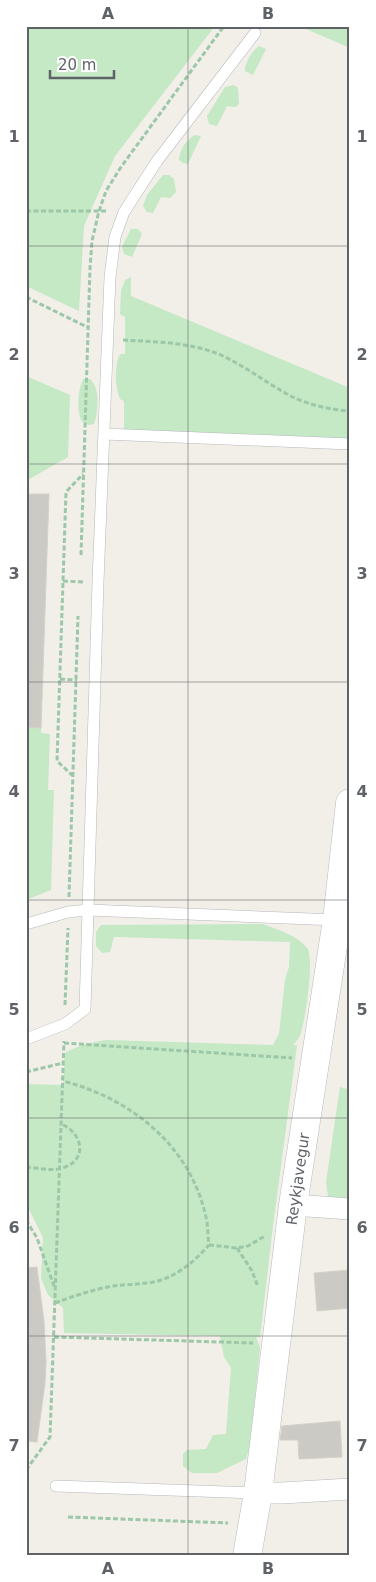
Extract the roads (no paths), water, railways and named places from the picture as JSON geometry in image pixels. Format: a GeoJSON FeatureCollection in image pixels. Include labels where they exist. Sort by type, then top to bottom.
{"type":"FeatureCollection","features":[{"type":"Feature","properties":{"kind":"street","name":"Reykjavegur"},"geometry":{"type":"LineString","coordinates":[[247,1556],[258,1493],[293,1205],[337,920],[350,803]]}},
{"type":"Feature","properties":{"kind":"street"},"geometry":{"type":"LineString","coordinates":[[293,1205],[350,1209]]}},
{"type":"Feature","properties":{"kind":"street"},"geometry":{"type":"LineString","coordinates":[[258,1493],[282,1494],[350,1488]]}},
{"type":"Feature","properties":{"kind":"lane"},"geometry":{"type":"LineString","coordinates":[[26,1039],[65,1024],[85,1009],[98,582],[111,258],[115,237],[124,212],[157,161],[255,33]]}},
{"type":"Feature","properties":{"kind":"lane"},"geometry":{"type":"LineString","coordinates":[[104,434],[350,444]]}},
{"type":"Feature","properties":{"kind":"lane"},"geometry":{"type":"LineString","coordinates":[[26,924],[68,912],[88,910],[337,920]]}},
{"type":"Feature","properties":{"kind":"lane"},"geometry":{"type":"LineString","coordinates":[[56,1486],[258,1493]]}}]}
